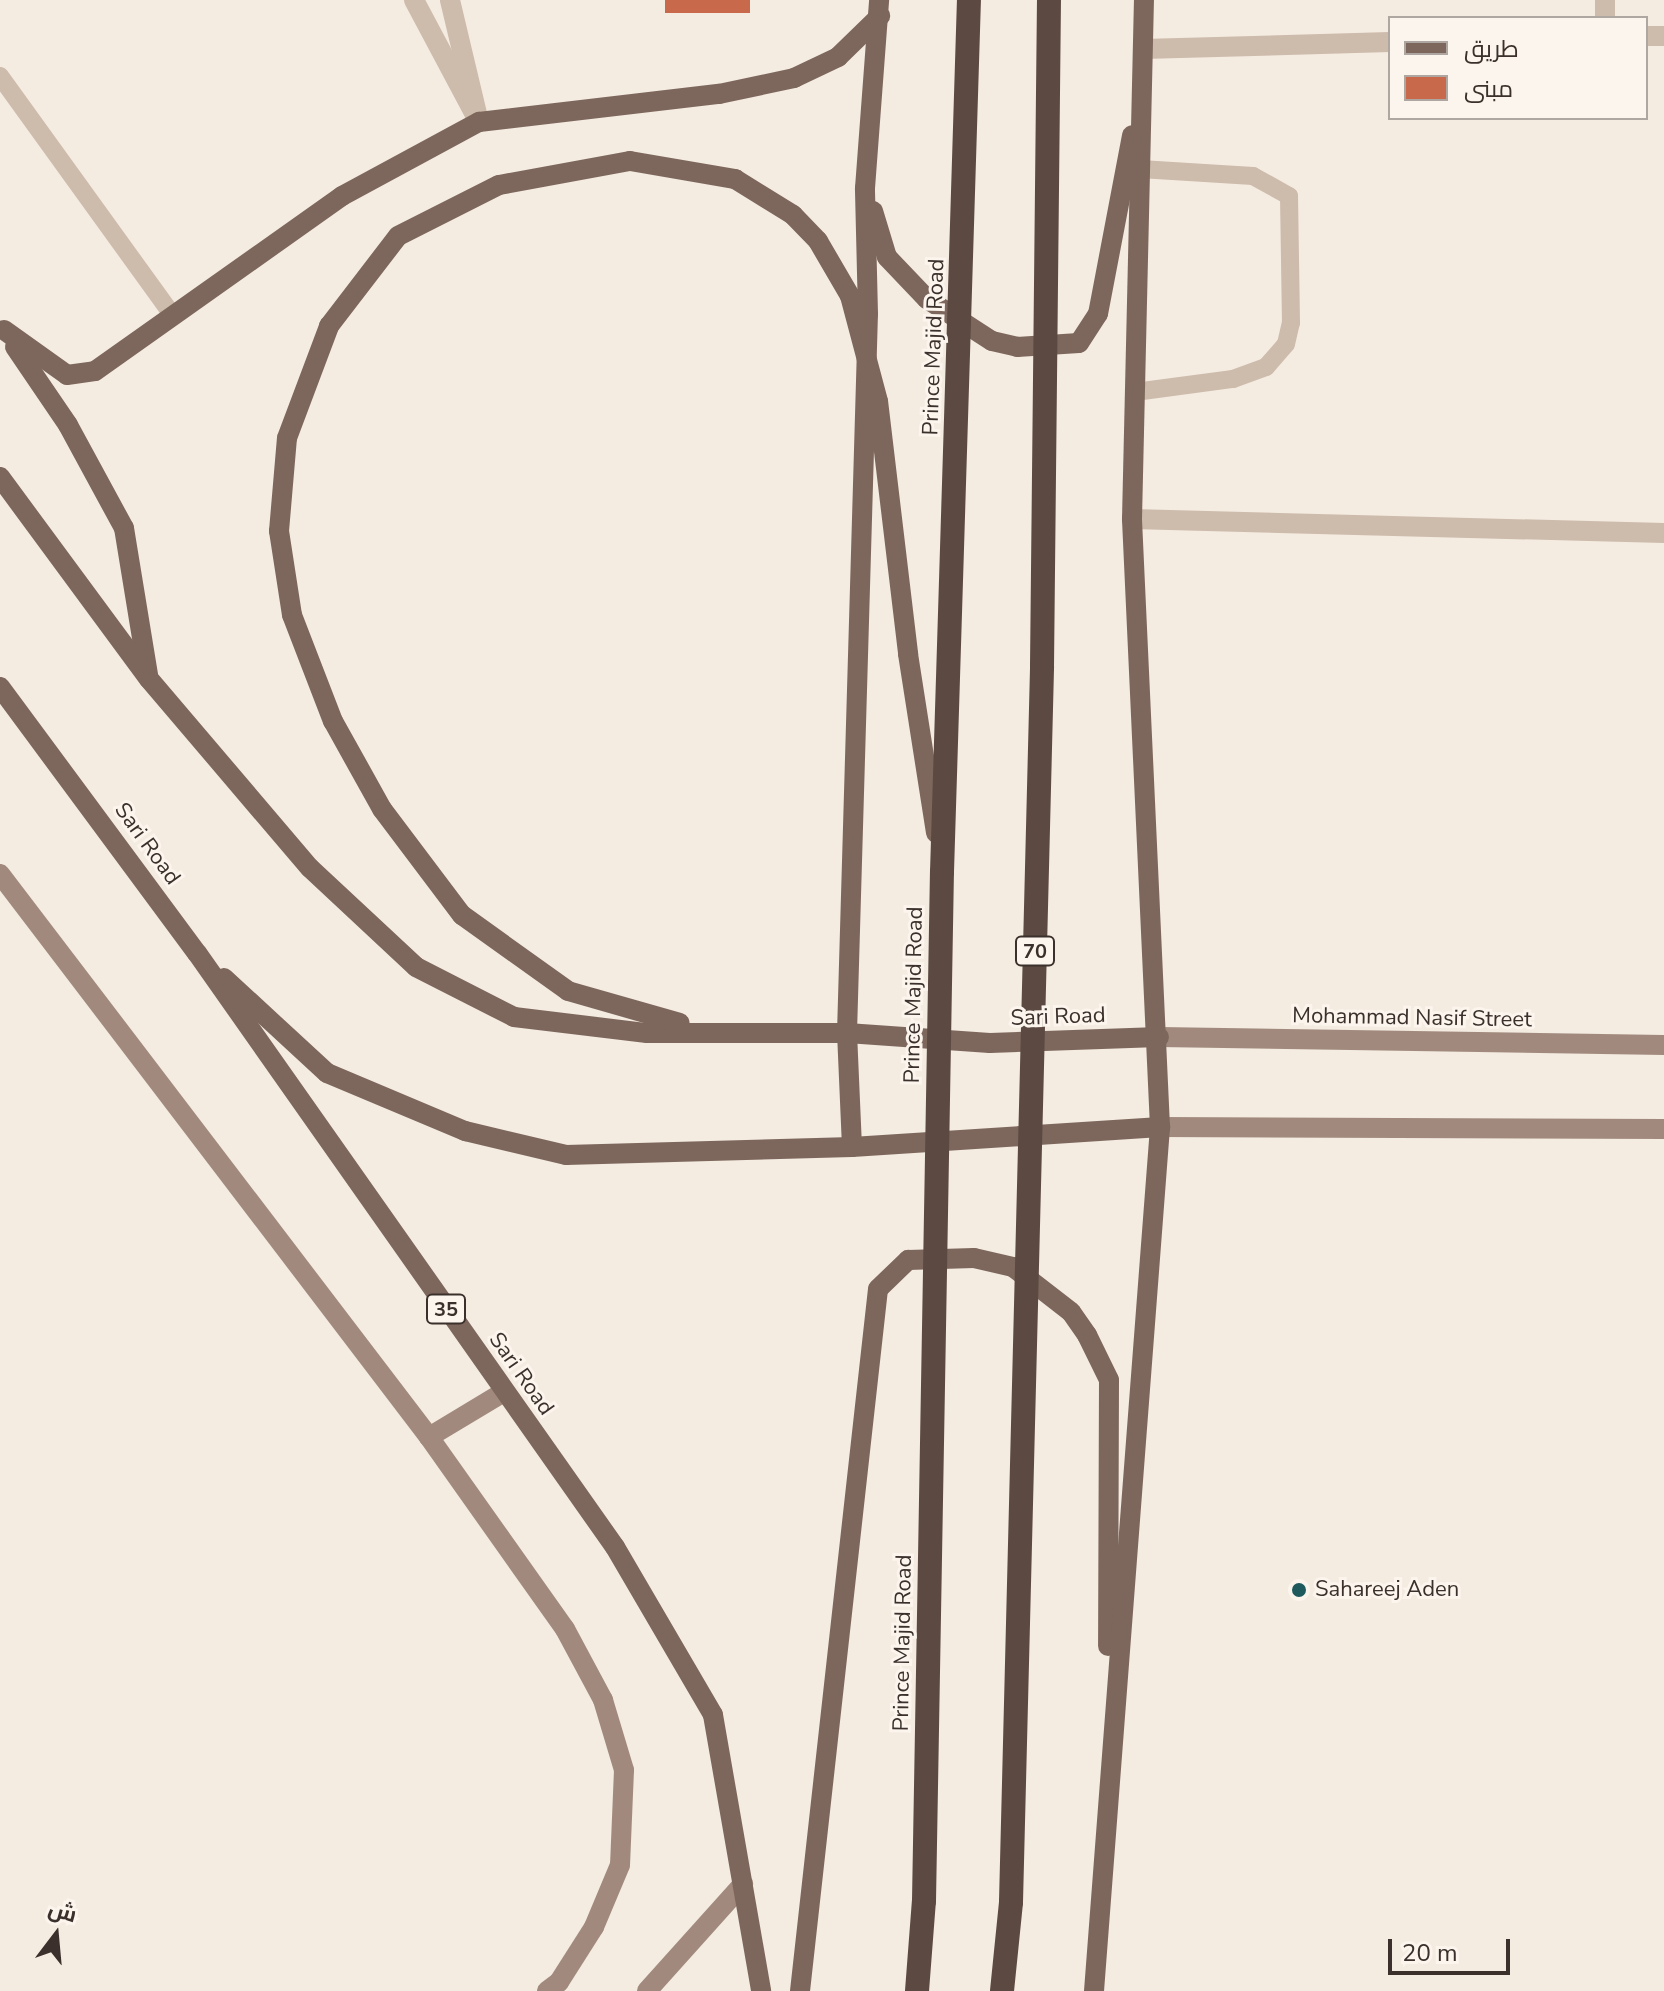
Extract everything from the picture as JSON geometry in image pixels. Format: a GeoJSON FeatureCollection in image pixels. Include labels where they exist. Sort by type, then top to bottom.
{"type":"FeatureCollection","features":[{"type":"Feature","properties":{"kind":"highway","name":"Prince Majid Road"},"geometry":{"type":"LineString","coordinates":[[917,1991],[924,1901],[942,872],[969,0]]}},
{"type":"Feature","properties":{"kind":"highway","name":"70"},"geometry":{"type":"LineString","coordinates":[[1002,1991],[1011,1902],[1042,666],[1049,0]]}},
{"type":"Feature","properties":{"kind":"main road"},"geometry":{"type":"LineString","coordinates":[[1094,1991],[1160,1127],[1159,1037],[1132,519],[1144,0]]}},
{"type":"Feature","properties":{"kind":"main road"},"geometry":{"type":"LineString","coordinates":[[1,327],[67,375],[95,371],[342,196],[479,122],[719,94],[794,78],[838,57],[880,8]]}},
{"type":"Feature","properties":{"kind":"main road"},"geometry":{"type":"LineString","coordinates":[[852,1147],[847,1033],[868,314],[865,188],[880,8]]}},
{"type":"Feature","properties":{"kind":"main road"},"geometry":{"type":"LineString","coordinates":[[865,188],[887,257],[927,299],[992,341],[1017,347],[1079,343],[1098,314],[1110,264],[1143,74]]}},
{"type":"Feature","properties":{"kind":"main road"},"geometry":{"type":"LineString","coordinates":[[783,1034],[660,1020],[568,991],[462,915],[382,809],[333,721],[292,615],[279,531],[287,438],[329,326],[398,236],[499,185],[630,161],[735,179],[793,215],[818,241],[850,296],[878,401],[908,654],[942,872]]}},
{"type":"Feature","properties":{"kind":"main road"},"geometry":{"type":"LineString","coordinates":[[1,327],[68,425],[124,528],[149,679]]}},
{"type":"Feature","properties":{"kind":"main road","name":"Sari Road"},"geometry":{"type":"LineString","coordinates":[[0,477],[149,679],[310,868],[416,967],[514,1017],[647,1033],[847,1033],[990,1043],[1159,1037]]}},
{"type":"Feature","properties":{"kind":"main road","name":"Sari Road"},"geometry":{"type":"LineString","coordinates":[[0,687],[197,953],[615,1547],[713,1715],[761,1991]]}},
{"type":"Feature","properties":{"kind":"main road"},"geometry":{"type":"LineString","coordinates":[[0,874],[429,1437],[565,1629],[603,1700],[624,1770],[620,1865],[594,1927],[559,1982],[547,1991]]}},
{"type":"Feature","properties":{"kind":"main road"},"geometry":{"type":"LineString","coordinates":[[197,953],[327,1073],[465,1131],[566,1155],[852,1147],[1160,1127],[1664,1129]]}},
{"type":"Feature","properties":{"kind":"main road","name":"Mohammad Nasif Street"},"geometry":{"type":"LineString","coordinates":[[1159,1037],[1664,1045]]}},
{"type":"Feature","properties":{"kind":"main road"},"geometry":{"type":"LineString","coordinates":[[800,1991],[878,1289],[908,1260],[974,1258],[1013,1267],[1071,1312],[1109,1380],[1107,1818]]}},
{"type":"Feature","properties":{"kind":"main road"},"geometry":{"type":"LineString","coordinates":[[429,1437],[504,1392]]}},
{"type":"Feature","properties":{"kind":"main road"},"geometry":{"type":"LineString","coordinates":[[647,1991],[743,1884]]}},
{"type":"Feature","properties":{"kind":"street"},"geometry":{"type":"LineString","coordinates":[[414,0],[479,122]]}},
{"type":"Feature","properties":{"kind":"street"},"geometry":{"type":"LineString","coordinates":[[450,0],[479,122]]}},
{"type":"Feature","properties":{"kind":"street"},"geometry":{"type":"LineString","coordinates":[[1143,49],[1388,42]]}},
{"type":"Feature","properties":{"kind":"street"},"geometry":{"type":"LineString","coordinates":[[1132,519],[1664,533]]}},
{"type":"Feature","properties":{"kind":"lane"},"geometry":{"type":"LineString","coordinates":[[0,76],[173,316]]}},
{"type":"Feature","properties":{"kind":"lane"},"geometry":{"type":"LineString","coordinates":[[1135,392],[1233,379],[1266,367],[1286,344],[1291,323],[1289,196],[1253,176],[1140,169]]}},
{"type":"Feature","properties":{"kind":"building"},"geometry":{"type":"Polygon","coordinates":[[[665,0],[750,0],[750,13],[665,13],[665,0]]]}},
{"type":"Feature","properties":{"kind":"place","name":"Sahareej Aden"},"geometry":{"type":"Point","coordinates":[1299,1590]}}]}
